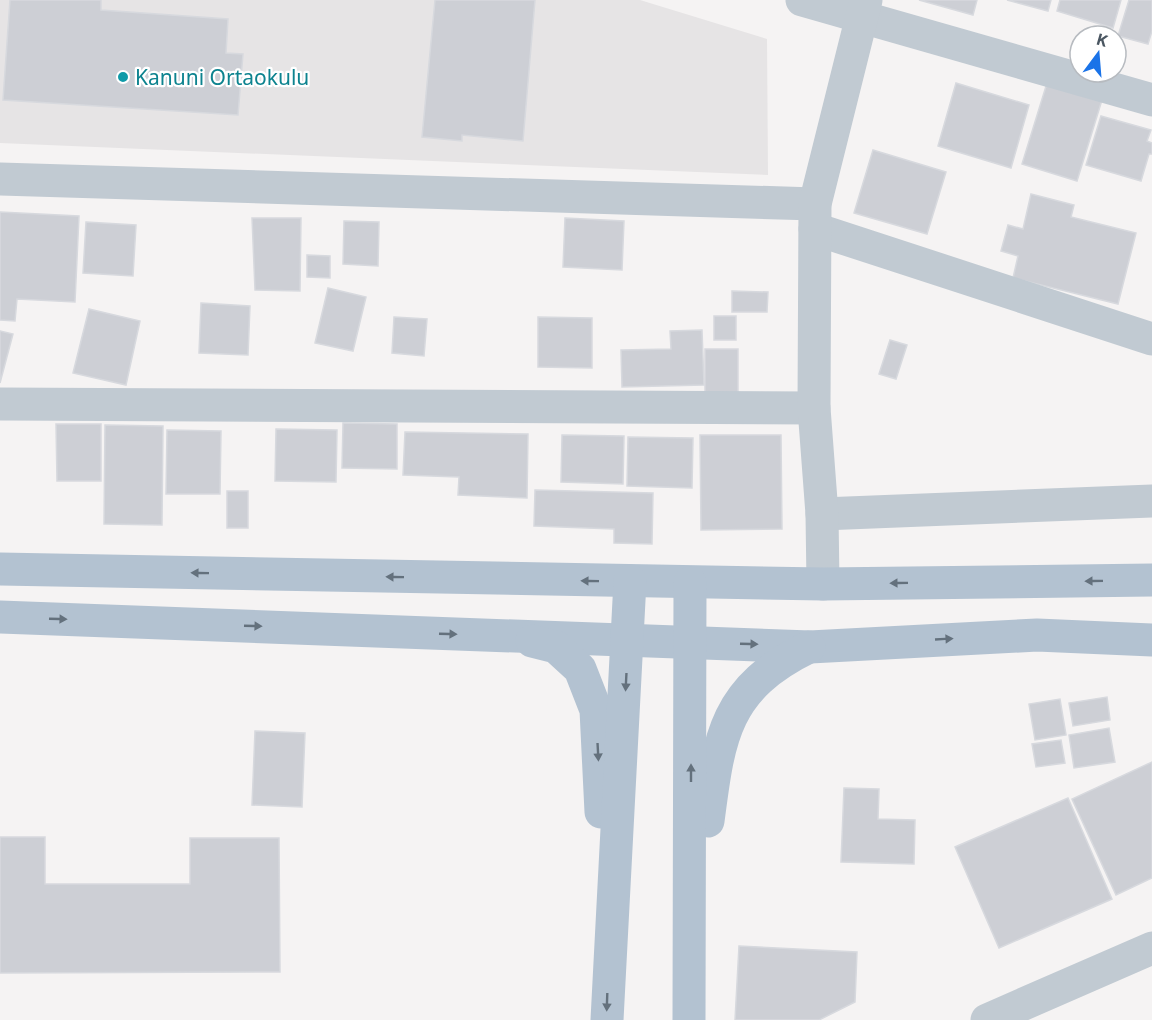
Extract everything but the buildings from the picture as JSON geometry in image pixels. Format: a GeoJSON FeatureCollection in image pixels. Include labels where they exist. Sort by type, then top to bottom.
{"type":"FeatureCollection","features":[{"type":"Feature","properties":{"kind":"main road"},"geometry":{"type":"LineString","coordinates":[[0,569],[690,583],[823,584],[1152,580]]}},
{"type":"Feature","properties":{"kind":"main road"},"geometry":{"type":"LineString","coordinates":[[607,1020],[609,953],[621,797],[630,581]]}},
{"type":"Feature","properties":{"kind":"main road"},"geometry":{"type":"LineString","coordinates":[[689,1020],[690,583]]}},
{"type":"Feature","properties":{"kind":"main road"},"geometry":{"type":"LineString","coordinates":[[0,617],[512,636],[628,638],[810,647],[1037,635],[1152,640]]}},
{"type":"Feature","properties":{"kind":"main road"},"geometry":{"type":"LineString","coordinates":[[512,636],[556,646],[580,669],[596,710],[609,953]]}},
{"type":"Feature","properties":{"kind":"main road"},"geometry":{"type":"LineString","coordinates":[[690,963],[715,762],[732,712],[756,680],[780,661],[810,647]]}},
{"type":"Feature","properties":{"kind":"street"},"geometry":{"type":"LineString","coordinates":[[802,0],[863,8],[1152,100]]}},
{"type":"Feature","properties":{"kind":"street"},"geometry":{"type":"LineString","coordinates":[[823,584],[822,514],[814,408],[815,217],[863,8]]}},
{"type":"Feature","properties":{"kind":"street"},"geometry":{"type":"LineString","coordinates":[[0,179],[815,217],[1152,339]]}},
{"type":"Feature","properties":{"kind":"street"},"geometry":{"type":"LineString","coordinates":[[0,404],[814,408]]}},
{"type":"Feature","properties":{"kind":"street"},"geometry":{"type":"LineString","coordinates":[[822,514],[1152,501]]}},
{"type":"Feature","properties":{"kind":"street"},"geometry":{"type":"LineString","coordinates":[[987,1020],[1152,948]]}},
{"type":"Feature","properties":{"kind":"shaded area"},"geometry":{"type":"Polygon","coordinates":[[[0,0],[640,0],[767,39],[768,175],[0,143],[0,0]]]}},
{"type":"Feature","properties":{"kind":"place","name":"Kanuni Ortaokulu"},"geometry":{"type":"Point","coordinates":[123,77]}}]}
